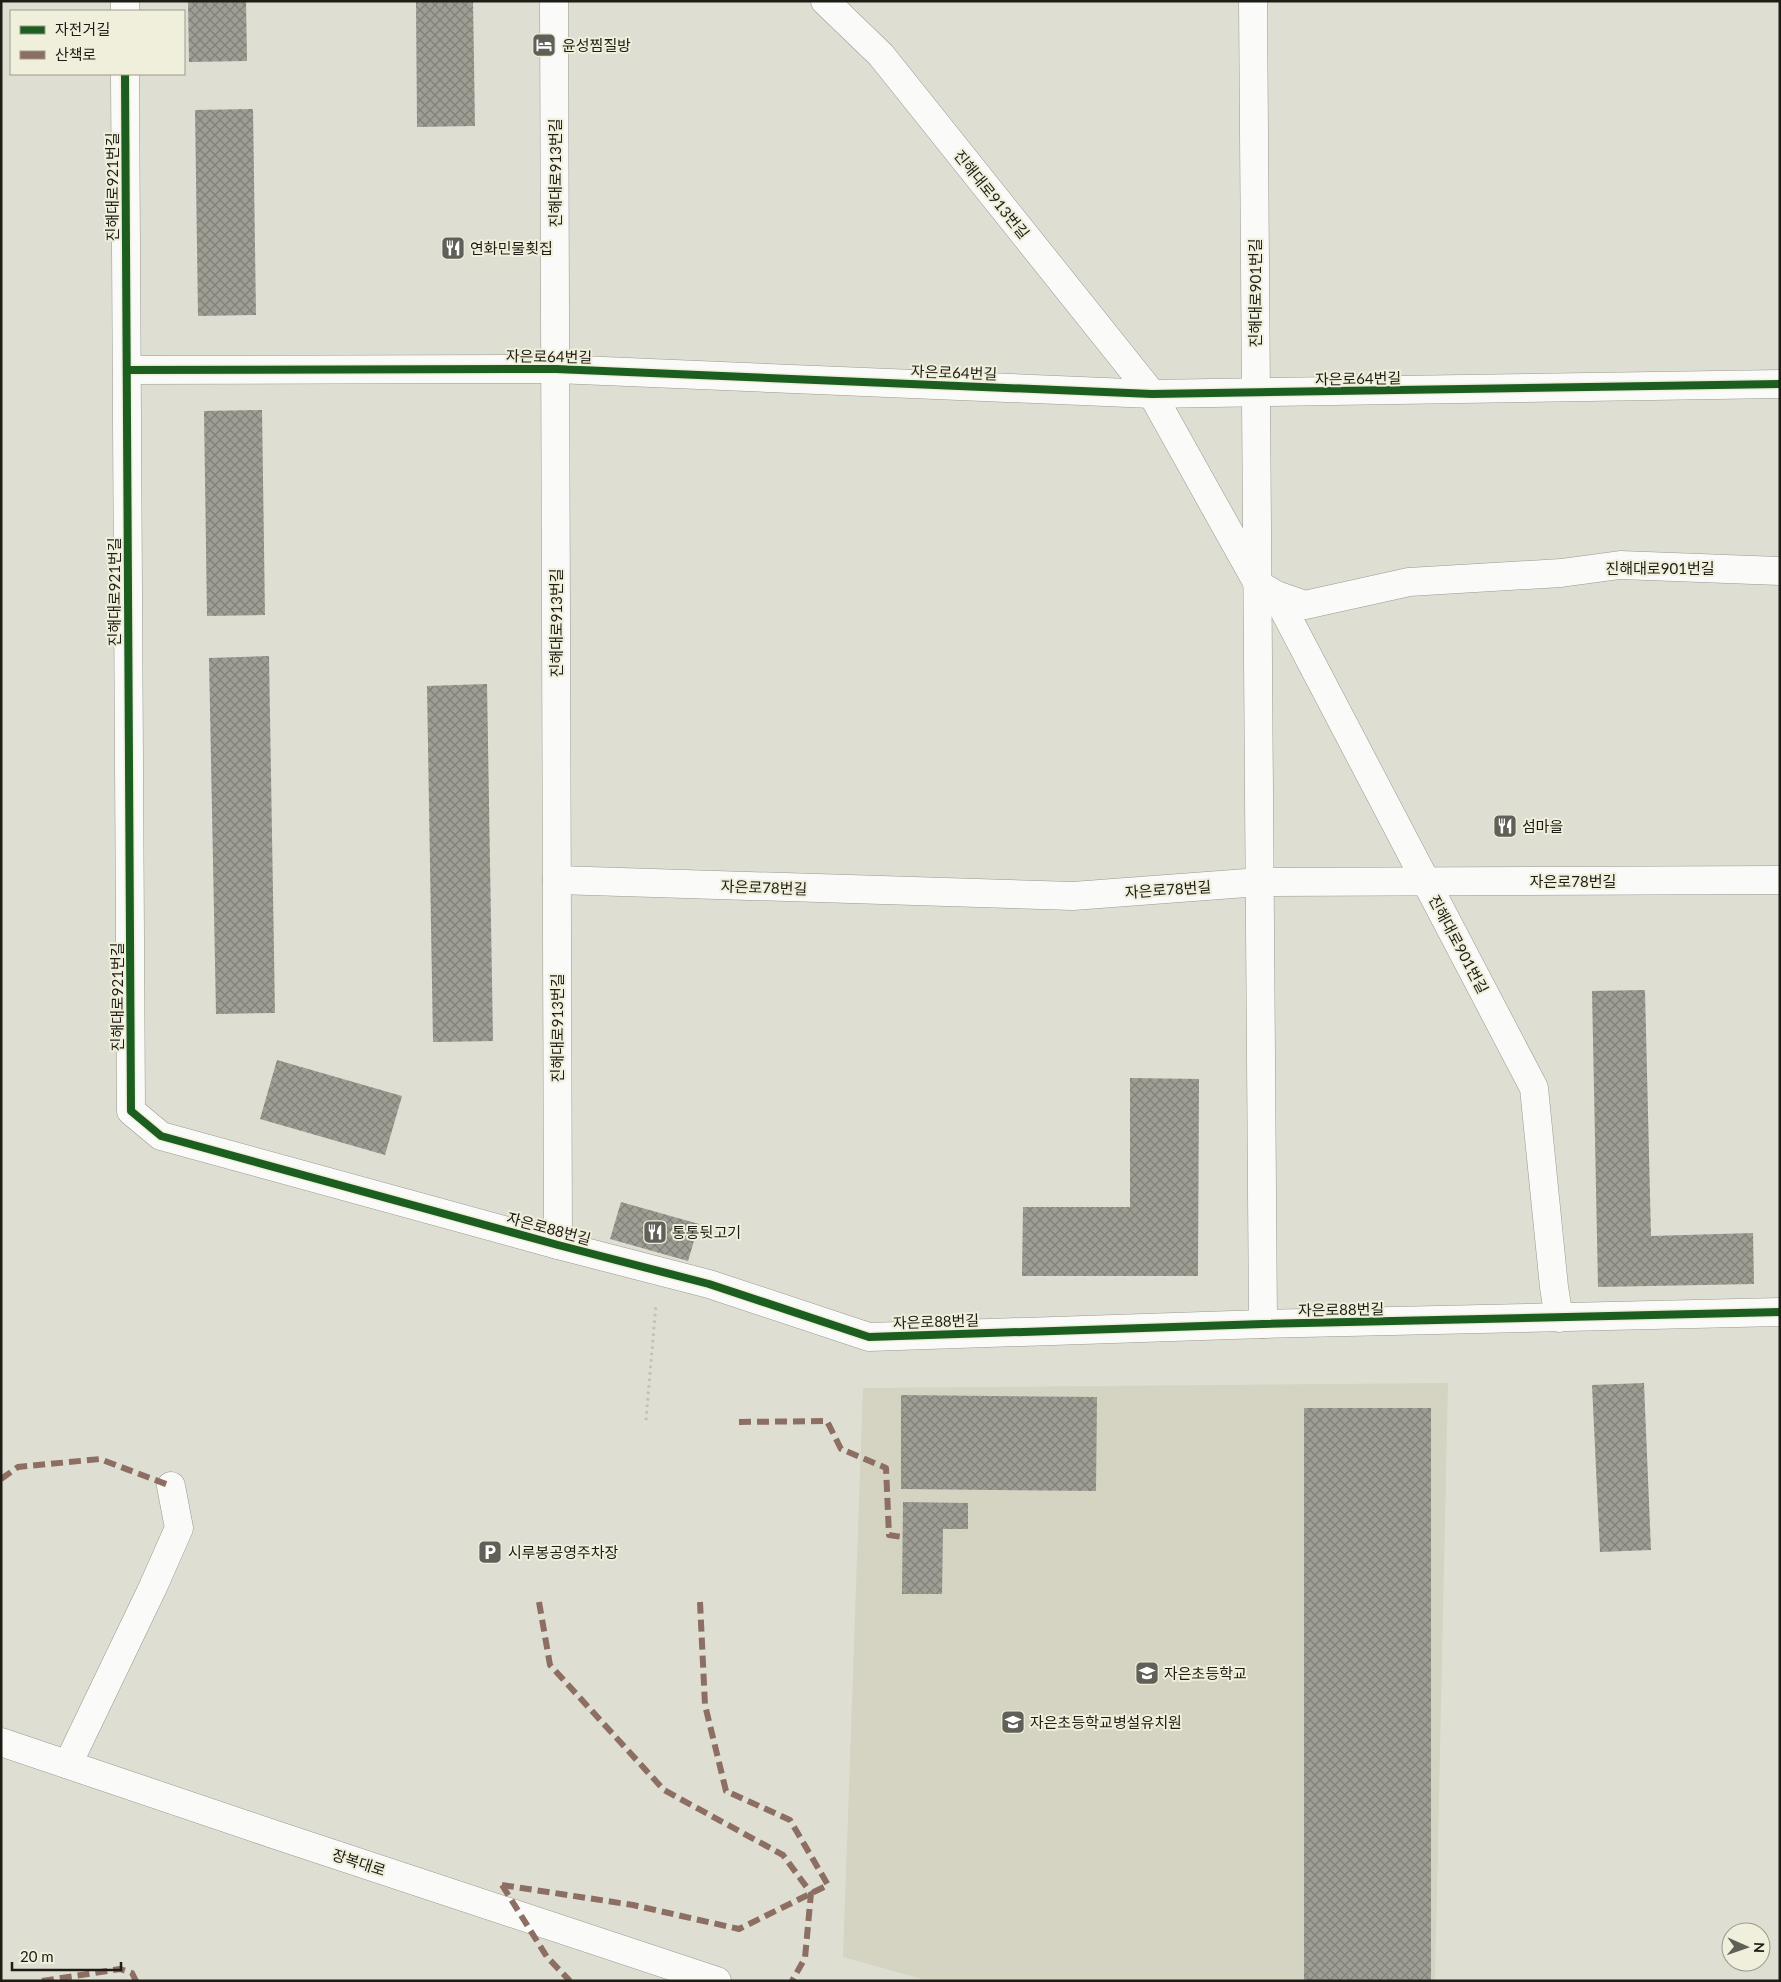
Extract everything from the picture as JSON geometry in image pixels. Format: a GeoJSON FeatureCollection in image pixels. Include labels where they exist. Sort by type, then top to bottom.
{"type":"FeatureCollection","features":[{"type":"Feature","properties":{"kind":"street","name":"진해대로913번길"},"geometry":{"type":"LineString","coordinates":[[554,1],[558,1245]]}},
{"type":"Feature","properties":{"kind":"street","name":"진해대로913번길"},"geometry":{"type":"LineString","coordinates":[[826,1],[881,55],[1152,394],[1267,589]]}},
{"type":"Feature","properties":{"kind":"street","name":"진해대로901번길"},"geometry":{"type":"LineString","coordinates":[[1253,1],[1256,393],[1267,589],[1260,882],[1263,1324]]}},
{"type":"Feature","properties":{"kind":"street","name":"진해대로921번길"},"geometry":{"type":"LineString","coordinates":[[125,75],[131,1110]]}},
{"type":"Feature","properties":{"kind":"street","name":"자은로64번길"},"geometry":{"type":"LineString","coordinates":[[127,370],[556,369],[1152,394],[1780,384]]}},
{"type":"Feature","properties":{"kind":"street","name":"진해대로901번길"},"geometry":{"type":"LineString","coordinates":[[1267,589],[1304,605],[1408,582],[1561,573],[1620,565],[1780,571]]}},
{"type":"Feature","properties":{"kind":"street","name":"진해대로901번길"},"geometry":{"type":"LineString","coordinates":[[1267,589],[1426,882],[1534,1088],[1554,1287],[1559,1318]]}},
{"type":"Feature","properties":{"kind":"street","name":"자은로78번길"},"geometry":{"type":"LineString","coordinates":[[557,880],[1073,896],[1260,882],[1780,880]]}},
{"type":"Feature","properties":{"kind":"street","name":"자은로88번길"},"geometry":{"type":"LineString","coordinates":[[131,1110],[161,1136],[558,1245],[709,1284],[869,1337],[1263,1324],[1780,1312]]}},
{"type":"Feature","properties":{"kind":"street"},"geometry":{"type":"LineString","coordinates":[[68,1764],[153,1587],[179,1528],[171,1486]]}},
{"type":"Feature","properties":{"kind":"street","name":"장복대로"},"geometry":{"type":"LineString","coordinates":[[1,1742],[717,1981]]}},
{"type":"Feature","properties":{"kind":"path"},"geometry":{"type":"LineString","coordinates":[[646,1420],[659,1271]]}},
{"type":"Feature","properties":{"kind":"shaded area","name":"자은초등학교"},"geometry":{"type":"Polygon","coordinates":[[[1448,1383],[1435,1981],[929,1981],[843,1957],[863,1388],[1448,1383]]]}},
{"type":"Feature","properties":{"kind":"building"},"geometry":{"type":"Polygon","coordinates":[[[188,1],[246,1],[247,61],[189,62],[188,1]]]}},
{"type":"Feature","properties":{"kind":"building"},"geometry":{"type":"Polygon","coordinates":[[[416,1],[473,1],[475,126],[417,127],[416,1]]]}},
{"type":"Feature","properties":{"kind":"building"},"geometry":{"type":"Polygon","coordinates":[[[253,109],[256,315],[198,316],[195,110],[253,109]]]}},
{"type":"Feature","properties":{"kind":"building"},"geometry":{"type":"Polygon","coordinates":[[[262,410],[265,615],[207,616],[204,411],[262,410]]]}},
{"type":"Feature","properties":{"kind":"building"},"geometry":{"type":"Polygon","coordinates":[[[269,656],[275,1013],[216,1014],[209,658],[269,656]]]}},
{"type":"Feature","properties":{"kind":"building"},"geometry":{"type":"Polygon","coordinates":[[[487,684],[493,1041],[433,1042],[427,686],[487,684]]]}},
{"type":"Feature","properties":{"kind":"building"},"geometry":{"type":"Polygon","coordinates":[[[1645,990],[1651,1236],[1753,1233],[1754,1284],[1598,1287],[1592,991],[1645,990]]]}},
{"type":"Feature","properties":{"kind":"building"},"geometry":{"type":"Polygon","coordinates":[[[277,1060],[402,1096],[385,1155],[260,1119],[277,1060]]]}},
{"type":"Feature","properties":{"kind":"building"},"geometry":{"type":"Polygon","coordinates":[[[1130,1078],[1199,1079],[1198,1276],[1022,1276],[1023,1207],[1130,1207],[1130,1078]]]}},
{"type":"Feature","properties":{"kind":"building","name":"통통뒷고기"},"geometry":{"type":"Polygon","coordinates":[[[621,1202],[699,1224],[688,1261],[610,1239],[621,1202]]]}},
{"type":"Feature","properties":{"kind":"building"},"geometry":{"type":"Polygon","coordinates":[[[1644,1383],[1651,1550],[1600,1552],[1592,1385],[1644,1383]]]}},
{"type":"Feature","properties":{"kind":"building"},"geometry":{"type":"Polygon","coordinates":[[[901,1395],[1097,1397],[1096,1491],[901,1489],[901,1395]]]}},
{"type":"Feature","properties":{"kind":"building"},"geometry":{"type":"Polygon","coordinates":[[[1304,1408],[1431,1408],[1431,1981],[1304,1981],[1304,1408]]]}},
{"type":"Feature","properties":{"kind":"building"},"geometry":{"type":"Polygon","coordinates":[[[903,1502],[968,1503],[968,1529],[943,1529],[942,1594],[902,1594],[903,1502]]]}},
{"type":"Feature","properties":{"kind":"marked path"},"geometry":{"type":"LineString","coordinates":[[739,1422],[827,1421],[841,1449],[886,1468],[889,1535],[902,1537]]}},
{"type":"Feature","properties":{"kind":"marked path"},"geometry":{"type":"LineString","coordinates":[[1,1479],[18,1467],[100,1459],[171,1486]]}},
{"type":"Feature","properties":{"kind":"marked path"},"geometry":{"type":"LineString","coordinates":[[539,1602],[550,1665],[664,1790],[783,1855],[811,1893],[805,1958],[792,1981]]}},
{"type":"Feature","properties":{"kind":"marked path"},"geometry":{"type":"LineString","coordinates":[[502,1885],[633,1905],[739,1929],[828,1885],[790,1820],[726,1791],[705,1705],[700,1602]]}},
{"type":"Feature","properties":{"kind":"marked path"},"geometry":{"type":"LineString","coordinates":[[502,1885],[547,1957],[570,1981]]}},
{"type":"Feature","properties":{"kind":"marked path"},"geometry":{"type":"LineString","coordinates":[[42,1981],[120,1969],[132,1973],[136,1981]]}},
{"type":"Feature","properties":{"kind":"cycle path"},"geometry":{"type":"LineString","coordinates":[[125,75],[131,1111],[161,1136],[558,1245],[709,1284],[869,1337],[1263,1324],[1780,1312]]}},
{"type":"Feature","properties":{"kind":"cycle path"},"geometry":{"type":"LineString","coordinates":[[127,370],[556,369],[1152,394],[1780,384]]}},
{"type":"Feature","properties":{"kind":"place","name":"윤성찜질방"},"geometry":{"type":"Point","coordinates":[544,45]}},
{"type":"Feature","properties":{"kind":"place","name":"연화민물횟집"},"geometry":{"type":"Point","coordinates":[453,248]}},
{"type":"Feature","properties":{"kind":"place","name":"섬마을"},"geometry":{"type":"Point","coordinates":[1505,826]}},
{"type":"Feature","properties":{"kind":"place","name":"통통뒷고기"},"geometry":{"type":"Point","coordinates":[655,1232]}},
{"type":"Feature","properties":{"kind":"place","name":"시루봉공영주차장"},"geometry":{"type":"Point","coordinates":[490,1552]}},
{"type":"Feature","properties":{"kind":"place","name":"자은초등학교"},"geometry":{"type":"Point","coordinates":[1147,1673]}},
{"type":"Feature","properties":{"kind":"place","name":"자은초등학교병설유치원"},"geometry":{"type":"Point","coordinates":[1013,1722]}}]}
